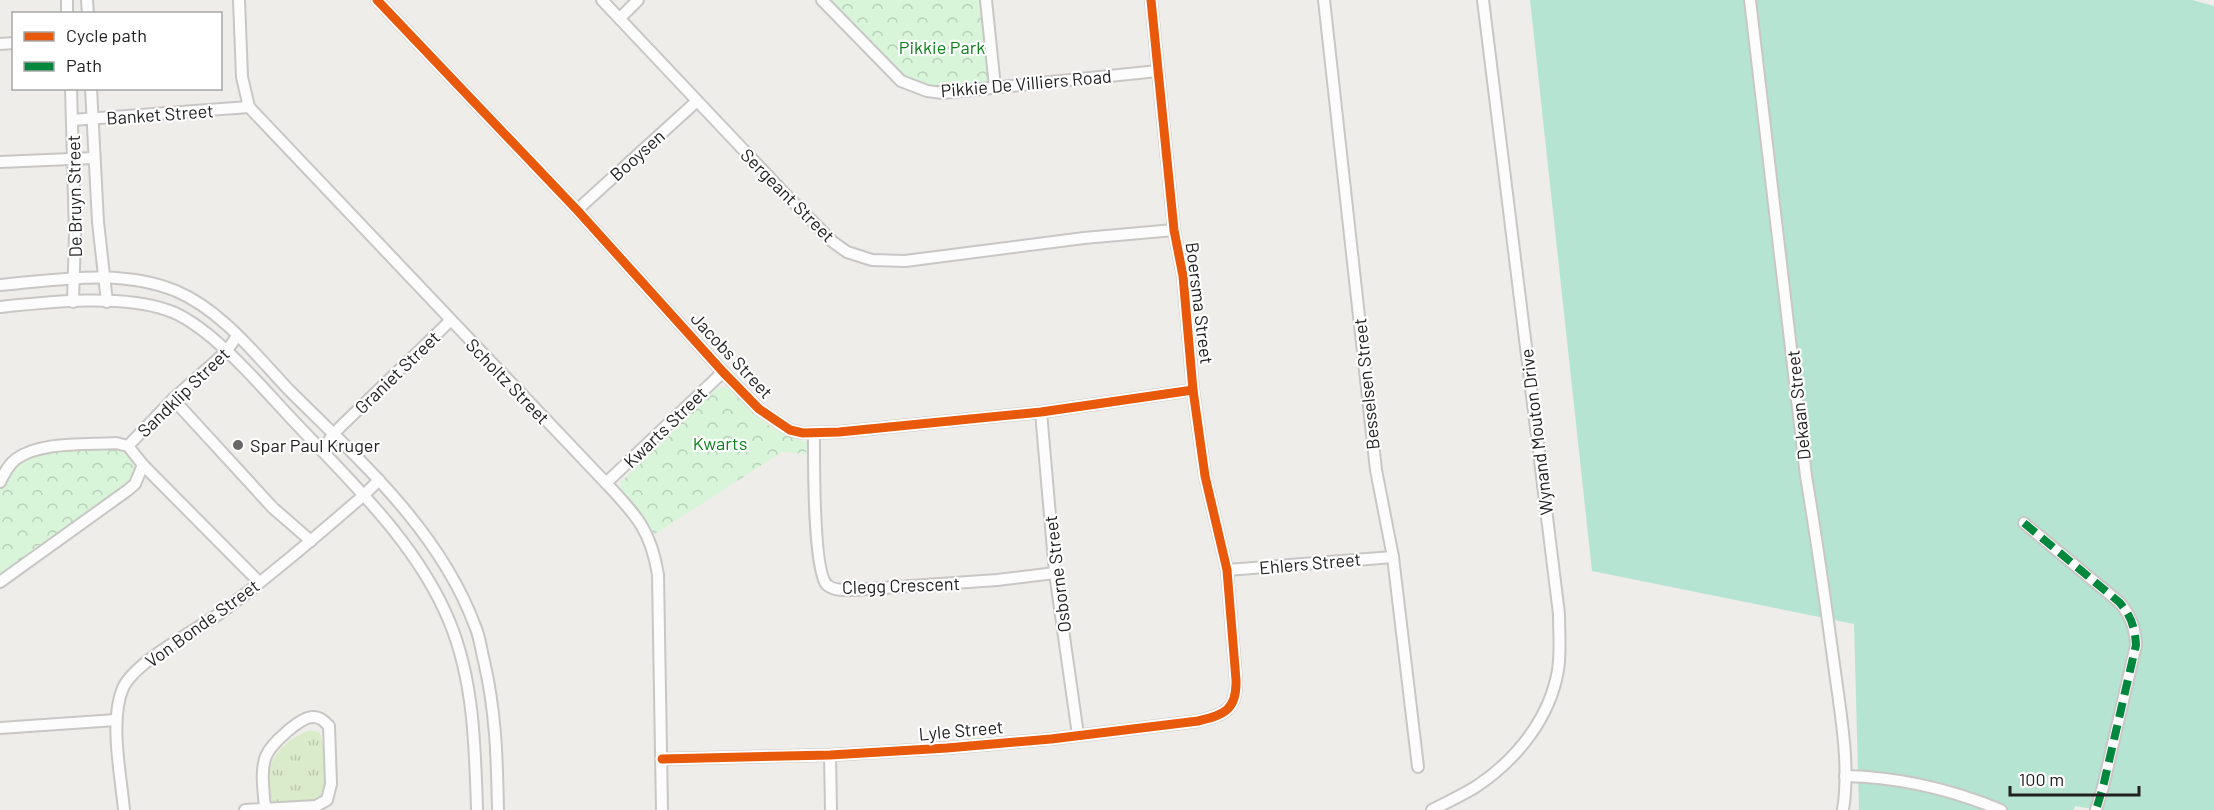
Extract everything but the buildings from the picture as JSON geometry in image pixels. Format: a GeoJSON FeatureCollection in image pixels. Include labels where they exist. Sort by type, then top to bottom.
{"type":"FeatureCollection","features":[{"type":"Feature","properties":{"kind":"street"},"geometry":{"type":"LineString","coordinates":[[239,0],[242,77],[249,107]]}},
{"type":"Feature","properties":{"kind":"street","name":"Jacobs Street"},"geometry":{"type":"LineString","coordinates":[[377,0],[577,210],[723,372],[759,409],[790,430],[813,434],[1041,412],[1194,390]]}},
{"type":"Feature","properties":{"kind":"street","name":"Sergeant Street"},"geometry":{"type":"LineString","coordinates":[[602,0],[833,242],[847,252],[883,261],[920,260],[1084,238],[1174,230]]}},
{"type":"Feature","properties":{"kind":"street"},"geometry":{"type":"LineString","coordinates":[[620,18],[638,0]]}},
{"type":"Feature","properties":{"kind":"street","name":"Pikkie De Villiers Road"},"geometry":{"type":"LineString","coordinates":[[822,0],[901,81],[916,88],[943,93],[1158,71]]}},
{"type":"Feature","properties":{"kind":"street"},"geometry":{"type":"LineString","coordinates":[[986,0],[995,87]]}},
{"type":"Feature","properties":{"kind":"street","name":"Boersma Street"},"geometry":{"type":"LineString","coordinates":[[1151,0],[1174,230],[1184,276],[1194,390],[1205,476],[1227,570],[1236,680]]}},
{"type":"Feature","properties":{"kind":"street","name":"Besselsen Street"},"geometry":{"type":"LineString","coordinates":[[1324,0],[1376,470],[1393,557],[1418,767]]}},
{"type":"Feature","properties":{"kind":"street","name":"Wynand Mouton Drive"},"geometry":{"type":"LineString","coordinates":[[1432,810],[1484,780],[1498,769],[1529,736],[1542,718],[1552,694],[1558,661],[1559,614],[1483,0]]}},
{"type":"Feature","properties":{"kind":"street","name":"Dekaan Street"},"geometry":{"type":"LineString","coordinates":[[1750,0],[1806,476],[1838,693],[1845,776],[1843,810]]}},
{"type":"Feature","properties":{"kind":"street","name":"De Bruyn Street"},"geometry":{"type":"LineString","coordinates":[[70,90],[74,159],[75,278],[73,303]]}},
{"type":"Feature","properties":{"kind":"street","name":"De Bruyn Street"},"geometry":{"type":"LineString","coordinates":[[91,90],[98,222],[107,302]]}},
{"type":"Feature","properties":{"kind":"street","name":"Booysen"},"geometry":{"type":"LineString","coordinates":[[577,210],[697,101]]}},
{"type":"Feature","properties":{"kind":"street","name":"Banket Street"},"geometry":{"type":"LineString","coordinates":[[72,120],[249,107]]}},
{"type":"Feature","properties":{"kind":"street","name":"Scholtz Street"},"geometry":{"type":"LineString","coordinates":[[249,107],[606,483],[644,528],[654,552],[658,586],[662,810]]}},
{"type":"Feature","properties":{"kind":"street"},"geometry":{"type":"LineString","coordinates":[[0,162],[94,158]]}},
{"type":"Feature","properties":{"kind":"street"},"geometry":{"type":"LineString","coordinates":[[0,285],[75,278],[105,278],[136,280],[177,291],[219,319],[379,480],[416,523],[457,584],[476,627],[493,699],[497,741],[498,810]]}},
{"type":"Feature","properties":{"kind":"street"},"geometry":{"type":"LineString","coordinates":[[0,307],[107,302],[139,304],[168,310],[199,328],[256,380],[364,495],[429,579],[451,626],[470,694],[474,729],[477,810]]}},
{"type":"Feature","properties":{"kind":"street","name":"Graniet Street"},"geometry":{"type":"LineString","coordinates":[[322,451],[334,433],[450,321]]}},
{"type":"Feature","properties":{"kind":"street","name":"Sandklip Street"},"geometry":{"type":"LineString","coordinates":[[128,446],[173,399],[226,352],[237,336]]}},
{"type":"Feature","properties":{"kind":"street","name":"Kwarts Street"},"geometry":{"type":"LineString","coordinates":[[606,483],[723,372]]}},
{"type":"Feature","properties":{"kind":"street"},"geometry":{"type":"LineString","coordinates":[[173,399],[273,508],[311,541]]}},
{"type":"Feature","properties":{"kind":"street","name":"Osborne Street"},"geometry":{"type":"LineString","coordinates":[[1041,412],[1055,573],[1078,735]]}},
{"type":"Feature","properties":{"kind":"street","name":"Clegg Crescent"},"geometry":{"type":"LineString","coordinates":[[813,434],[816,522],[821,573],[826,584],[837,590],[854,590],[998,580],[1055,573]]}},
{"type":"Feature","properties":{"kind":"street"},"geometry":{"type":"LineString","coordinates":[[0,482],[3,466],[36,449],[116,443],[128,446],[143,465],[259,582]]}},
{"type":"Feature","properties":{"kind":"street"},"geometry":{"type":"LineString","coordinates":[[0,582],[128,490],[135,484],[143,465]]}},
{"type":"Feature","properties":{"kind":"street","name":"Von Bonde Street"},"geometry":{"type":"LineString","coordinates":[[124,810],[116,720],[122,691],[132,675],[144,664],[222,612],[311,541],[379,480]]}},
{"type":"Feature","properties":{"kind":"street"},"geometry":{"type":"LineString","coordinates":[[2024,523],[2119,602],[2127,611],[2136,633],[2136,645],[2096,810]]}},
{"type":"Feature","properties":{"kind":"street","name":"Ehlers Street"},"geometry":{"type":"LineString","coordinates":[[1227,570],[1393,557]]}},
{"type":"Feature","properties":{"kind":"street"},"geometry":{"type":"LineString","coordinates":[[460,653],[481,646]]}},
{"type":"Feature","properties":{"kind":"street","name":"Lyle Street"},"geometry":{"type":"LineString","coordinates":[[662,759],[830,755],[947,748],[1198,721],[1226,712],[1233,704],[1237,693],[1236,680]]}},
{"type":"Feature","properties":{"kind":"street"},"geometry":{"type":"LineString","coordinates":[[245,810],[316,806],[327,800],[331,784],[328,726],[324,721],[313,717],[306,718],[280,738],[266,756],[263,773],[265,808]]}},
{"type":"Feature","properties":{"kind":"street"},"geometry":{"type":"LineString","coordinates":[[0,728],[116,720]]}},
{"type":"Feature","properties":{"kind":"street"},"geometry":{"type":"LineString","coordinates":[[830,755],[831,810]]}},
{"type":"Feature","properties":{"kind":"street"},"geometry":{"type":"LineString","coordinates":[[1845,776],[1887,777],[1914,782],[1940,788],[2001,810]]}},
{"type":"Feature","properties":{"kind":"green space","name":"Pikkie Park"},"geometry":{"type":"Polygon","coordinates":[[[826,0],[984,0],[993,86],[946,95],[906,85],[826,0]]]}},
{"type":"Feature","properties":{"kind":"green space"},"geometry":{"type":"Polygon","coordinates":[[[1530,0],[2192,0],[2214,6],[2214,810],[2099,810],[2075,806],[2074,810],[1859,810],[1854,624],[1592,571],[1530,0]]]}},
{"type":"Feature","properties":{"kind":"green space","name":"Kwarts"},"geometry":{"type":"Polygon","coordinates":[[[722,387],[734,392],[770,426],[808,443],[806,454],[782,452],[655,534],[620,489],[621,482],[715,390],[722,387]]]}},
{"type":"Feature","properties":{"kind":"green space"},"geometry":{"type":"Polygon","coordinates":[[[113,449],[125,454],[133,463],[134,474],[129,486],[0,579],[0,489],[19,461],[34,452],[113,449]]]}},
{"type":"Feature","properties":{"kind":"green space"},"geometry":{"type":"Polygon","coordinates":[[[310,730],[320,733],[324,750],[325,777],[318,801],[273,802],[268,778],[274,758],[288,742],[310,730]]]}},
{"type":"Feature","properties":{"kind":"marked path"},"geometry":{"type":"LineString","coordinates":[[2024,523],[2119,602],[2127,612],[2133,627],[2136,645],[2096,810]]}},
{"type":"Feature","properties":{"kind":"cycle path"},"geometry":{"type":"LineString","coordinates":[[377,0],[577,210],[723,372],[759,409],[790,430],[803,433],[839,432],[1041,412],[1193,390]]}},
{"type":"Feature","properties":{"kind":"cycle path"},"geometry":{"type":"LineString","coordinates":[[662,759],[830,755],[1051,739],[1198,721],[1222,713],[1231,705],[1236,690],[1236,680],[1227,570],[1205,476],[1193,390],[1183,276],[1174,230],[1151,0]]}},
{"type":"Feature","properties":{"kind":"place","name":"Spar Paul Kruger"},"geometry":{"type":"Point","coordinates":[238,445]}}]}
